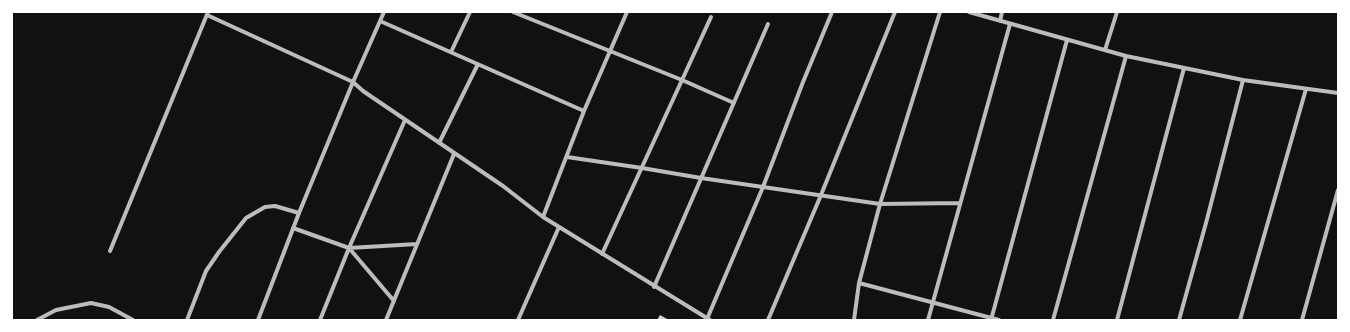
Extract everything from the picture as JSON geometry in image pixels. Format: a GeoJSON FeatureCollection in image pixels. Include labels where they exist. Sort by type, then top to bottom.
{"type":"FeatureCollection","features":[{"type":"Feature","properties":{"kind":"street"},"geometry":{"type":"LineString","coordinates":[[258,320],[299,213],[353,82],[384,12]]}},
{"type":"Feature","properties":{"kind":"street"},"geometry":{"type":"LineString","coordinates":[[451,52],[470,12]]}},
{"type":"Feature","properties":{"kind":"street"},"geometry":{"type":"LineString","coordinates":[[513,12],[609,52],[682,80],[734,103]]}},
{"type":"Feature","properties":{"kind":"street"},"geometry":{"type":"LineString","coordinates":[[543,217],[584,111],[627,12]]}},
{"type":"Feature","properties":{"kind":"street"},"geometry":{"type":"LineString","coordinates":[[110,251],[207,13],[353,82],[363,91],[502,186],[543,217],[708,319],[763,187],[832,12]]}},
{"type":"Feature","properties":{"kind":"street"},"geometry":{"type":"LineString","coordinates":[[768,320],[821,195],[895,12]]}},
{"type":"Feature","properties":{"kind":"street"},"geometry":{"type":"LineString","coordinates":[[854,320],[859,283],[880,204],[940,12]]}},
{"type":"Feature","properties":{"kind":"street"},"geometry":{"type":"LineString","coordinates":[[969,12],[1126,56],[1243,80],[1338,93]]}},
{"type":"Feature","properties":{"kind":"street"},"geometry":{"type":"LineString","coordinates":[[1000,21],[1002,12]]}},
{"type":"Feature","properties":{"kind":"street"},"geometry":{"type":"LineString","coordinates":[[1105,50],[1117,12]]}},
{"type":"Feature","properties":{"kind":"street"},"geometry":{"type":"LineString","coordinates":[[602,254],[711,17]]}},
{"type":"Feature","properties":{"kind":"street"},"geometry":{"type":"LineString","coordinates":[[380,21],[584,111]]}},
{"type":"Feature","properties":{"kind":"street"},"geometry":{"type":"LineString","coordinates":[[654,286],[768,24]]}},
{"type":"Feature","properties":{"kind":"street"},"geometry":{"type":"LineString","coordinates":[[928,320],[1010,24]]}},
{"type":"Feature","properties":{"kind":"street"},"geometry":{"type":"LineString","coordinates":[[991,319],[1068,40]]}},
{"type":"Feature","properties":{"kind":"street"},"geometry":{"type":"LineString","coordinates":[[1053,320],[1126,56]]}},
{"type":"Feature","properties":{"kind":"street"},"geometry":{"type":"LineString","coordinates":[[439,143],[478,64]]}},
{"type":"Feature","properties":{"kind":"street"},"geometry":{"type":"LineString","coordinates":[[1117,320],[1184,68]]}},
{"type":"Feature","properties":{"kind":"street"},"geometry":{"type":"LineString","coordinates":[[1179,320],[1243,80]]}},
{"type":"Feature","properties":{"kind":"street"},"geometry":{"type":"LineString","coordinates":[[1240,320],[1306,89]]}},
{"type":"Feature","properties":{"kind":"street"},"geometry":{"type":"LineString","coordinates":[[320,320],[349,248],[406,120]]}},
{"type":"Feature","properties":{"kind":"street"},"geometry":{"type":"LineString","coordinates":[[386,320],[454,154]]}},
{"type":"Feature","properties":{"kind":"street"},"geometry":{"type":"LineString","coordinates":[[567,157],[880,204],[960,203]]}},
{"type":"Feature","properties":{"kind":"street"},"geometry":{"type":"LineString","coordinates":[[1302,320],[1338,190]]}},
{"type":"Feature","properties":{"kind":"street"},"geometry":{"type":"LineString","coordinates":[[188,320],[206,271],[246,218],[265,207],[275,206],[299,213]]}},
{"type":"Feature","properties":{"kind":"street"},"geometry":{"type":"LineString","coordinates":[[518,320],[559,227]]}},
{"type":"Feature","properties":{"kind":"street"},"geometry":{"type":"LineString","coordinates":[[293,228],[349,248],[417,244]]}},
{"type":"Feature","properties":{"kind":"street"},"geometry":{"type":"LineString","coordinates":[[349,248],[394,301]]}},
{"type":"Feature","properties":{"kind":"street"},"geometry":{"type":"LineString","coordinates":[[859,283],[999,320]]}},
{"type":"Feature","properties":{"kind":"street"},"geometry":{"type":"LineString","coordinates":[[37,320],[56,310],[91,303],[110,307],[133,320]]}},
{"type":"Feature","properties":{"kind":"building"},"geometry":{"type":"Polygon","coordinates":[[[660,315],[669,320],[657,320],[660,315]]]}}]}
